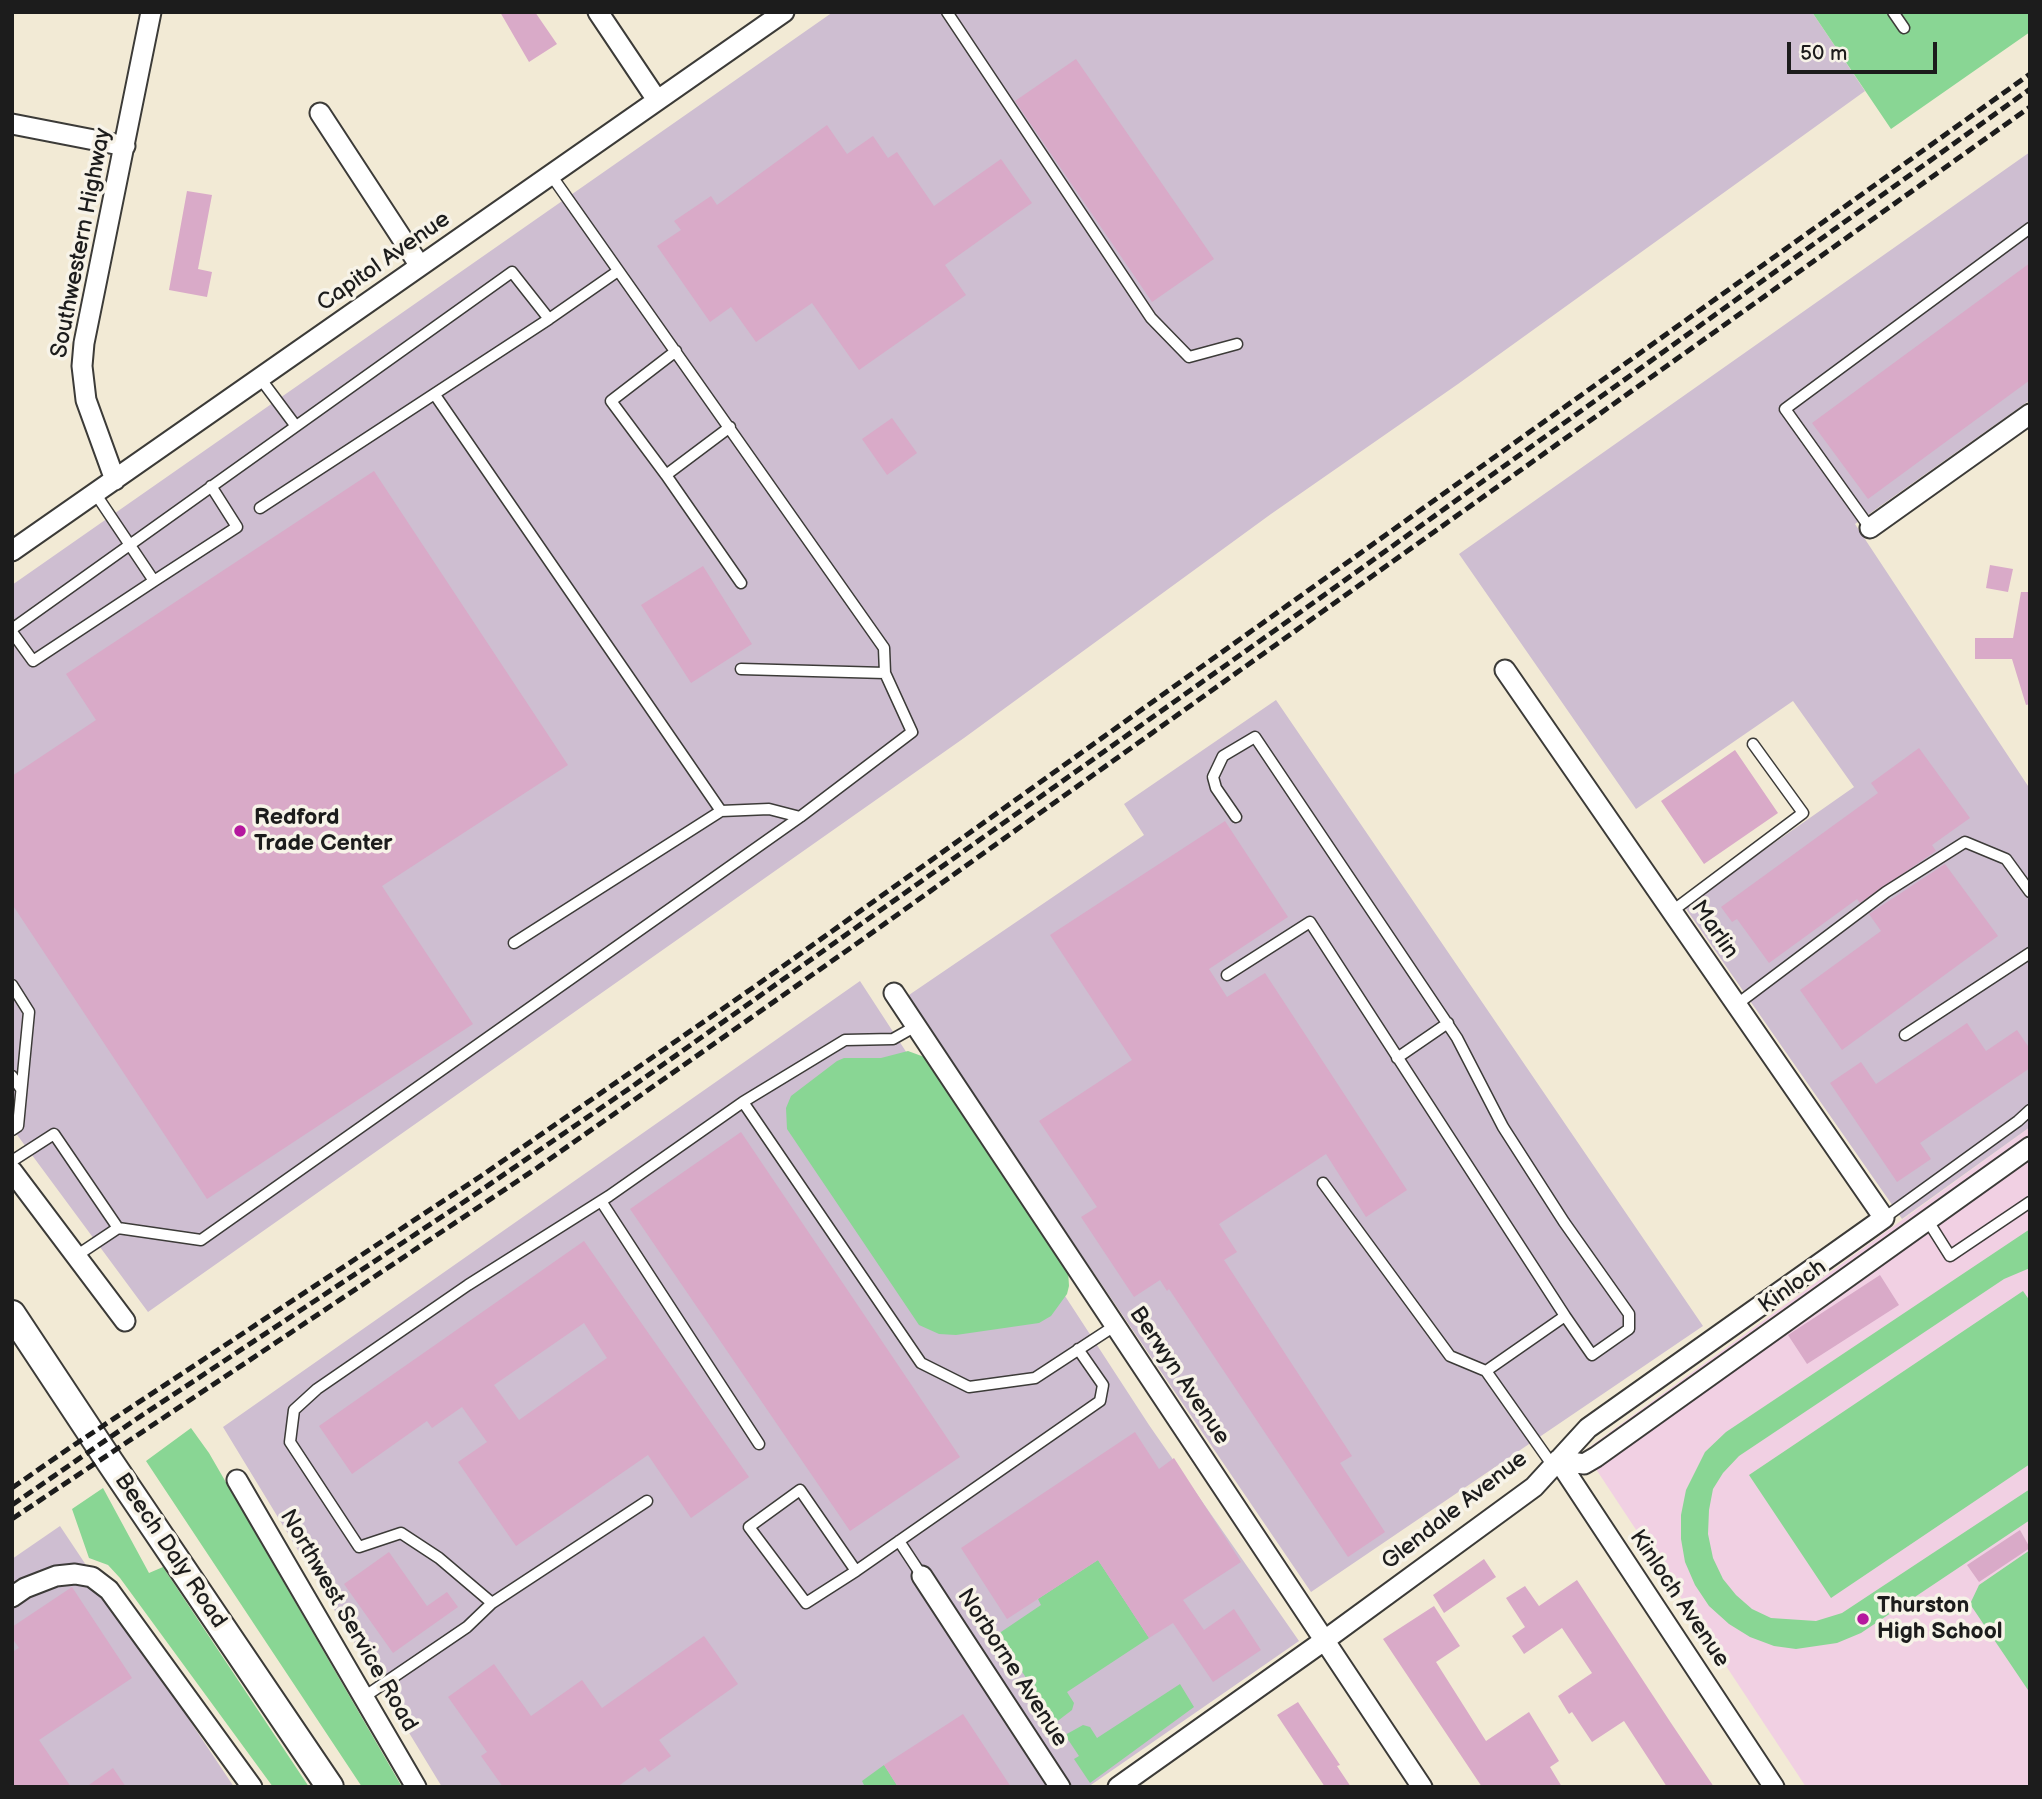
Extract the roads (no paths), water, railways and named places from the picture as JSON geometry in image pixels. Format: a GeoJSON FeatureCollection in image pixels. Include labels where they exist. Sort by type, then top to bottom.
{"type":"FeatureCollection","features":[{"type":"Feature","properties":{"kind":"main road","name":"Beech Daly Road"},"geometry":{"type":"LineString","coordinates":[[12,1314],[330,1787]]}},
{"type":"Feature","properties":{"kind":"street","name":"Southwestern Highway"},"geometry":{"type":"LineString","coordinates":[[115,480],[86,400],[82,366],[84,343],[151,12]]}},
{"type":"Feature","properties":{"kind":"street"},"geometry":{"type":"LineString","coordinates":[[598,12],[657,100]]}},
{"type":"Feature","properties":{"kind":"street","name":"Capitol Avenue"},"geometry":{"type":"LineString","coordinates":[[12,551],[784,12]]}},
{"type":"Feature","properties":{"kind":"street"},"geometry":{"type":"LineString","coordinates":[[320,113],[420,266]]}},
{"type":"Feature","properties":{"kind":"street"},"geometry":{"type":"LineString","coordinates":[[12,124],[125,146]]}},
{"type":"Feature","properties":{"kind":"street"},"geometry":{"type":"LineString","coordinates":[[1870,527],[2030,414]]}},
{"type":"Feature","properties":{"kind":"street","name":"Marlin"},"geometry":{"type":"LineString","coordinates":[[1505,670],[1884,1218]]}},
{"type":"Feature","properties":{"kind":"street","name":"Berwyn Avenue"},"geometry":{"type":"LineString","coordinates":[[894,993],[1422,1787]]}},
{"type":"Feature","properties":{"kind":"street","name":"Kinloch"},"geometry":{"type":"LineString","coordinates":[[1555,1463],[1584,1464],[2030,1147]]}},
{"type":"Feature","properties":{"kind":"street"},"geometry":{"type":"LineString","coordinates":[[12,1171],[125,1321]]}},
{"type":"Feature","properties":{"kind":"street","name":"Glendale Avenue"},"geometry":{"type":"LineString","coordinates":[[1118,1787],[1534,1487],[1588,1428],[1884,1218]]}},
{"type":"Feature","properties":{"kind":"street","name":"Kinloch Avenue"},"geometry":{"type":"LineString","coordinates":[[1555,1463],[1774,1787]]}},
{"type":"Feature","properties":{"kind":"street","name":"Northwest Service Road"},"geometry":{"type":"LineString","coordinates":[[237,1480],[416,1787]]}},
{"type":"Feature","properties":{"kind":"street"},"geometry":{"type":"LineString","coordinates":[[12,1597],[25,1588],[56,1576],[75,1574],[92,1577],[109,1590],[252,1787]]}},
{"type":"Feature","properties":{"kind":"street","name":"Norborne Avenue"},"geometry":{"type":"LineString","coordinates":[[922,1576],[1060,1787]]}},
{"type":"Feature","properties":{"kind":"lane"},"geometry":{"type":"LineString","coordinates":[[947,12],[1151,318],[1189,357],[1237,344]]}},
{"type":"Feature","properties":{"kind":"lane"},"geometry":{"type":"LineString","coordinates":[[1893,12],[1904,28]]}},
{"type":"Feature","properties":{"kind":"lane"},"geometry":{"type":"LineString","coordinates":[[76,1256],[118,1228],[201,1240],[800,817],[912,732],[885,673],[884,648],[551,175]]}},
{"type":"Feature","properties":{"kind":"lane"},"geometry":{"type":"LineString","coordinates":[[1870,527],[1785,409],[2030,228]]}},
{"type":"Feature","properties":{"kind":"lane"},"geometry":{"type":"LineString","coordinates":[[260,509],[618,271]]}},
{"type":"Feature","properties":{"kind":"lane"},"geometry":{"type":"LineString","coordinates":[[211,486],[237,527],[33,661],[12,630],[295,425],[512,272],[549,319]]}},
{"type":"Feature","properties":{"kind":"lane"},"geometry":{"type":"LineString","coordinates":[[676,351],[611,401],[741,583]]}},
{"type":"Feature","properties":{"kind":"lane"},"geometry":{"type":"LineString","coordinates":[[260,378],[295,425]]}},
{"type":"Feature","properties":{"kind":"lane"},"geometry":{"type":"LineString","coordinates":[[435,395],[720,811]]}},
{"type":"Feature","properties":{"kind":"lane"},"geometry":{"type":"LineString","coordinates":[[666,475],[730,427]]}},
{"type":"Feature","properties":{"kind":"lane"},"geometry":{"type":"LineString","coordinates":[[95,494],[153,581]]}},
{"type":"Feature","properties":{"kind":"lane"},"geometry":{"type":"LineString","coordinates":[[741,669],[885,673]]}},
{"type":"Feature","properties":{"kind":"lane"},"geometry":{"type":"LineString","coordinates":[[1227,975],[1310,922],[1592,1355],[1629,1329],[1629,1314],[1564,1222],[1503,1127],[1448,1023],[1255,737],[1223,756],[1213,777],[1216,788],[1236,817]]}},
{"type":"Feature","properties":{"kind":"lane"},"geometry":{"type":"LineString","coordinates":[[1671,912],[1802,813],[1753,744]]}},
{"type":"Feature","properties":{"kind":"lane"},"geometry":{"type":"LineString","coordinates":[[514,943],[720,811],[769,809],[800,817]]}},
{"type":"Feature","properties":{"kind":"lane"},"geometry":{"type":"LineString","coordinates":[[1735,1005],[1886,892],[1965,842],[2006,859],[2030,892]]}},
{"type":"Feature","properties":{"kind":"lane"},"geometry":{"type":"LineString","coordinates":[[1905,1035],[2030,953]]}},
{"type":"Feature","properties":{"kind":"lane"},"geometry":{"type":"LineString","coordinates":[[12,985],[29,1012],[18,1126],[12,1130]]}},
{"type":"Feature","properties":{"kind":"lane"},"geometry":{"type":"LineString","coordinates":[[1398,1058],[1448,1023]]}},
{"type":"Feature","properties":{"kind":"lane"},"geometry":{"type":"LineString","coordinates":[[492,1604],[439,1558],[401,1533],[359,1547],[290,1442],[294,1410],[317,1389],[468,1285],[601,1201],[743,1102],[845,1040],[893,1039],[916,1026]]}},
{"type":"Feature","properties":{"kind":"lane"},"geometry":{"type":"LineString","coordinates":[[12,1076],[21,1089]]}},
{"type":"Feature","properties":{"kind":"lane"},"geometry":{"type":"LineString","coordinates":[[743,1102],[921,1363],[969,1387],[1035,1378],[1115,1325]]}},
{"type":"Feature","properties":{"kind":"lane"},"geometry":{"type":"LineString","coordinates":[[1884,1218],[2008,1129],[2030,1110]]}},
{"type":"Feature","properties":{"kind":"lane"},"geometry":{"type":"LineString","coordinates":[[12,1161],[54,1134],[118,1228]]}},
{"type":"Feature","properties":{"kind":"lane"},"geometry":{"type":"LineString","coordinates":[[1323,1183],[1450,1356],[1486,1371],[1555,1463]]}},
{"type":"Feature","properties":{"kind":"lane"},"geometry":{"type":"LineString","coordinates":[[601,1201],[759,1444]]}},
{"type":"Feature","properties":{"kind":"lane"},"geometry":{"type":"LineString","coordinates":[[1928,1221],[1950,1256],[2030,1202]]}},
{"type":"Feature","properties":{"kind":"lane"},"geometry":{"type":"LineString","coordinates":[[1486,1371],[1565,1316]]}},
{"type":"Feature","properties":{"kind":"lane"},"geometry":{"type":"LineString","coordinates":[[856,1571],[800,1490],[749,1527],[806,1603],[856,1571],[1100,1401],[1102,1385],[1078,1349]]}},
{"type":"Feature","properties":{"kind":"lane"},"geometry":{"type":"LineString","coordinates":[[364,1697],[467,1628],[492,1604],[647,1501]]}},
{"type":"Feature","properties":{"kind":"lane"},"geometry":{"type":"LineString","coordinates":[[899,1541],[922,1576]]}},
{"type":"Feature","properties":{"kind":"railway"},"geometry":{"type":"LineString","coordinates":[[12,1488],[481,1176],[754,987],[2030,74]]}},
{"type":"Feature","properties":{"kind":"railway"},"geometry":{"type":"LineString","coordinates":[[12,1505],[630,1088],[2030,89]]}},
{"type":"Feature","properties":{"kind":"railway"},"geometry":{"type":"LineString","coordinates":[[12,1519],[537,1168],[859,942],[2030,107]]}},
{"type":"Feature","properties":{"kind":"place","name":"Redford Trade Center"},"geometry":{"type":"Point","coordinates":[240,831]}},
{"type":"Feature","properties":{"kind":"place","name":"Thurston High School"},"geometry":{"type":"Point","coordinates":[1863,1619]}}]}
